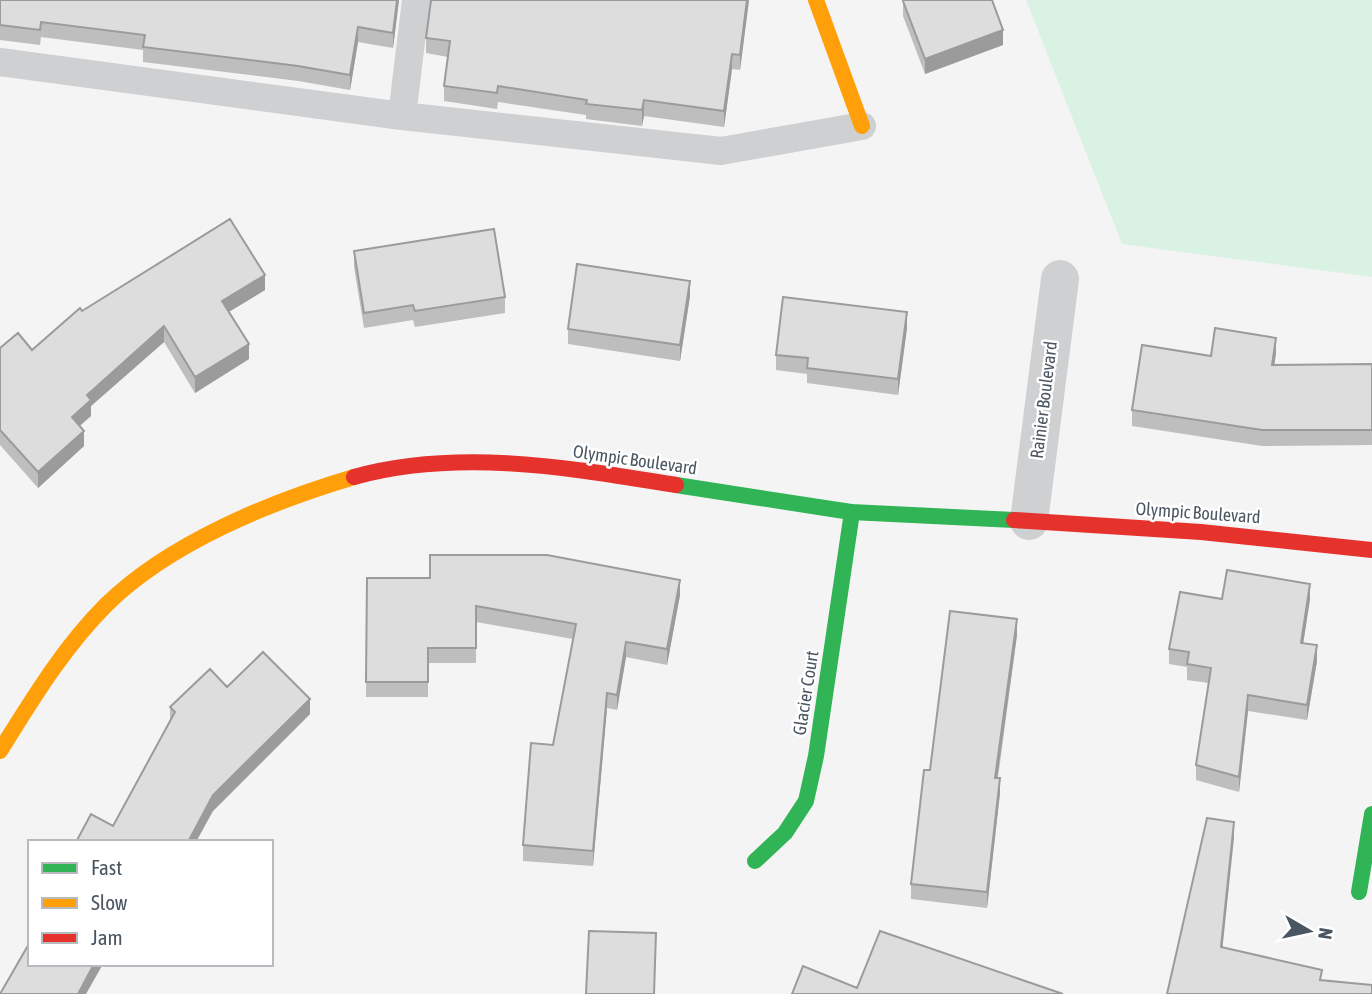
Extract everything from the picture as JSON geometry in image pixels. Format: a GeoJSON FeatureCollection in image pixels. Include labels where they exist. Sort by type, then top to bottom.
{"type":"FeatureCollection","features":[{"type":"Feature","properties":{"kind":"street"},"geometry":{"type":"LineString","coordinates":[[816,0],[862,126]]}},
{"type":"Feature","properties":{"kind":"street","name":"Rainier Boulevard"},"geometry":{"type":"LineString","coordinates":[[1029,521],[1060,279]]}},
{"type":"Feature","properties":{"kind":"street","name":"Olympic Boulevard"},"geometry":{"type":"LineString","coordinates":[[0,751],[55,667],[105,606],[152,567],[217,530],[286,500],[362,474],[428,463],[494,462],[593,472],[852,512],[929,519],[1029,521],[1265,537],[1372,550]]}},
{"type":"Feature","properties":{"kind":"street","name":"Glacier Court"},"geometry":{"type":"LineString","coordinates":[[755,861],[785,833],[806,801],[816,757],[852,512]]}},
{"type":"Feature","properties":{"kind":"street"},"geometry":{"type":"LineString","coordinates":[[1359,892],[1372,814]]}},
{"type":"Feature","properties":{"kind":"lane"},"geometry":{"type":"LineString","coordinates":[[402,116],[416,0]]}},
{"type":"Feature","properties":{"kind":"lane"},"geometry":{"type":"LineString","coordinates":[[0,62],[402,116],[722,151],[862,126]]}},
{"type":"Feature","properties":{"kind":"green space"},"geometry":{"type":"Polygon","coordinates":[[[1026,0],[1372,0],[1372,277],[1122,244],[1026,0]]]}},
{"type":"Feature","properties":{"kind":"building"},"geometry":{"type":"Polygon","coordinates":[[[0,0],[397,0],[393,33],[358,27],[350,75],[143,47],[145,35],[41,22],[40,30],[0,25],[0,0]]]}},
{"type":"Feature","properties":{"kind":"building"},"geometry":{"type":"Polygon","coordinates":[[[431,0],[747,0],[740,55],[732,54],[724,111],[644,100],[642,110],[586,104],[587,100],[498,86],[497,93],[444,86],[450,41],[426,38],[431,0]]]}},
{"type":"Feature","properties":{"kind":"building"},"geometry":{"type":"Polygon","coordinates":[[[904,0],[992,0],[1003,30],[925,59],[904,0]]]}},
{"type":"Feature","properties":{"kind":"building"},"geometry":{"type":"Polygon","coordinates":[[[230,219],[265,275],[222,301],[249,344],[195,377],[164,326],[87,395],[91,400],[72,417],[84,431],[38,472],[0,430],[0,348],[18,333],[32,350],[80,308],[82,311],[230,219]]]}},
{"type":"Feature","properties":{"kind":"building"},"geometry":{"type":"Polygon","coordinates":[[[494,229],[505,297],[415,311],[413,305],[364,313],[354,251],[494,229]]]}},
{"type":"Feature","properties":{"kind":"building"},"geometry":{"type":"Polygon","coordinates":[[[577,264],[690,281],[680,345],[568,329],[577,264]]]}},
{"type":"Feature","properties":{"kind":"building"},"geometry":{"type":"Polygon","coordinates":[[[783,297],[907,312],[898,379],[807,368],[808,358],[776,355],[783,297]]]}},
{"type":"Feature","properties":{"kind":"building"},"geometry":{"type":"Polygon","coordinates":[[[1215,328],[1276,338],[1272,365],[1372,364],[1372,430],[1262,430],[1132,410],[1142,345],[1211,356],[1215,328]]]}},
{"type":"Feature","properties":{"kind":"building"},"geometry":{"type":"Polygon","coordinates":[[[430,555],[547,555],[680,580],[667,649],[626,642],[617,695],[607,693],[593,851],[523,845],[531,743],[553,745],[576,624],[476,606],[476,648],[428,648],[428,682],[366,682],[367,578],[430,578],[430,555]]]}},
{"type":"Feature","properties":{"kind":"building"},"geometry":{"type":"Polygon","coordinates":[[[1227,570],[1310,584],[1301,643],[1317,645],[1307,705],[1248,695],[1239,777],[1196,765],[1211,668],[1187,664],[1189,652],[1169,649],[1180,592],[1222,599],[1227,570]]]}},
{"type":"Feature","properties":{"kind":"building"},"geometry":{"type":"Polygon","coordinates":[[[950,611],[1017,619],[995,778],[1000,778],[987,892],[911,884],[924,770],[930,770],[950,611]]]}},
{"type":"Feature","properties":{"kind":"building"},"geometry":{"type":"Polygon","coordinates":[[[263,652],[310,699],[213,795],[189,840],[77,840],[91,814],[113,826],[175,712],[170,707],[210,669],[227,687],[263,652]]]}},
{"type":"Feature","properties":{"kind":"building"},"geometry":{"type":"Polygon","coordinates":[[[1207,818],[1234,822],[1221,947],[1322,970],[1320,980],[1372,985],[1372,994],[1167,994],[1207,818]]]}},
{"type":"Feature","properties":{"kind":"building"},"geometry":{"type":"Polygon","coordinates":[[[589,931],[656,933],[654,994],[586,994],[589,931]]]}},
{"type":"Feature","properties":{"kind":"building"},"geometry":{"type":"Polygon","coordinates":[[[880,931],[1063,994],[792,994],[803,966],[857,988],[880,931]]]}},
{"type":"Feature","properties":{"kind":"building"},"geometry":{"type":"Polygon","coordinates":[[[28,945],[28,966],[93,966],[78,994],[0,994],[28,945]]]}},
{"type":"Feature","properties":{"kind":"traffic: fast"},"geometry":{"type":"LineString","coordinates":[[676,485],[851,512],[1014,520]]}},
{"type":"Feature","properties":{"kind":"traffic: fast"},"geometry":{"type":"LineString","coordinates":[[755,861],[785,833],[806,801],[816,756],[852,512]]}},
{"type":"Feature","properties":{"kind":"traffic: fast"},"geometry":{"type":"LineString","coordinates":[[1359,892],[1372,814]]}},
{"type":"Feature","properties":{"kind":"traffic: slow"},"geometry":{"type":"LineString","coordinates":[[816,0],[862,126]]}},
{"type":"Feature","properties":{"kind":"traffic: slow"},"geometry":{"type":"LineString","coordinates":[[0,751],[49,675],[76,639],[106,605],[131,583],[160,562],[222,527],[289,499],[354,477]]}},
{"type":"Feature","properties":{"kind":"traffic: jam"},"geometry":{"type":"LineString","coordinates":[[354,477],[394,468],[474,462],[555,467],[676,485]]}},
{"type":"Feature","properties":{"kind":"traffic: jam"},"geometry":{"type":"LineString","coordinates":[[1014,520],[1201,532],[1372,550]]}}]}
